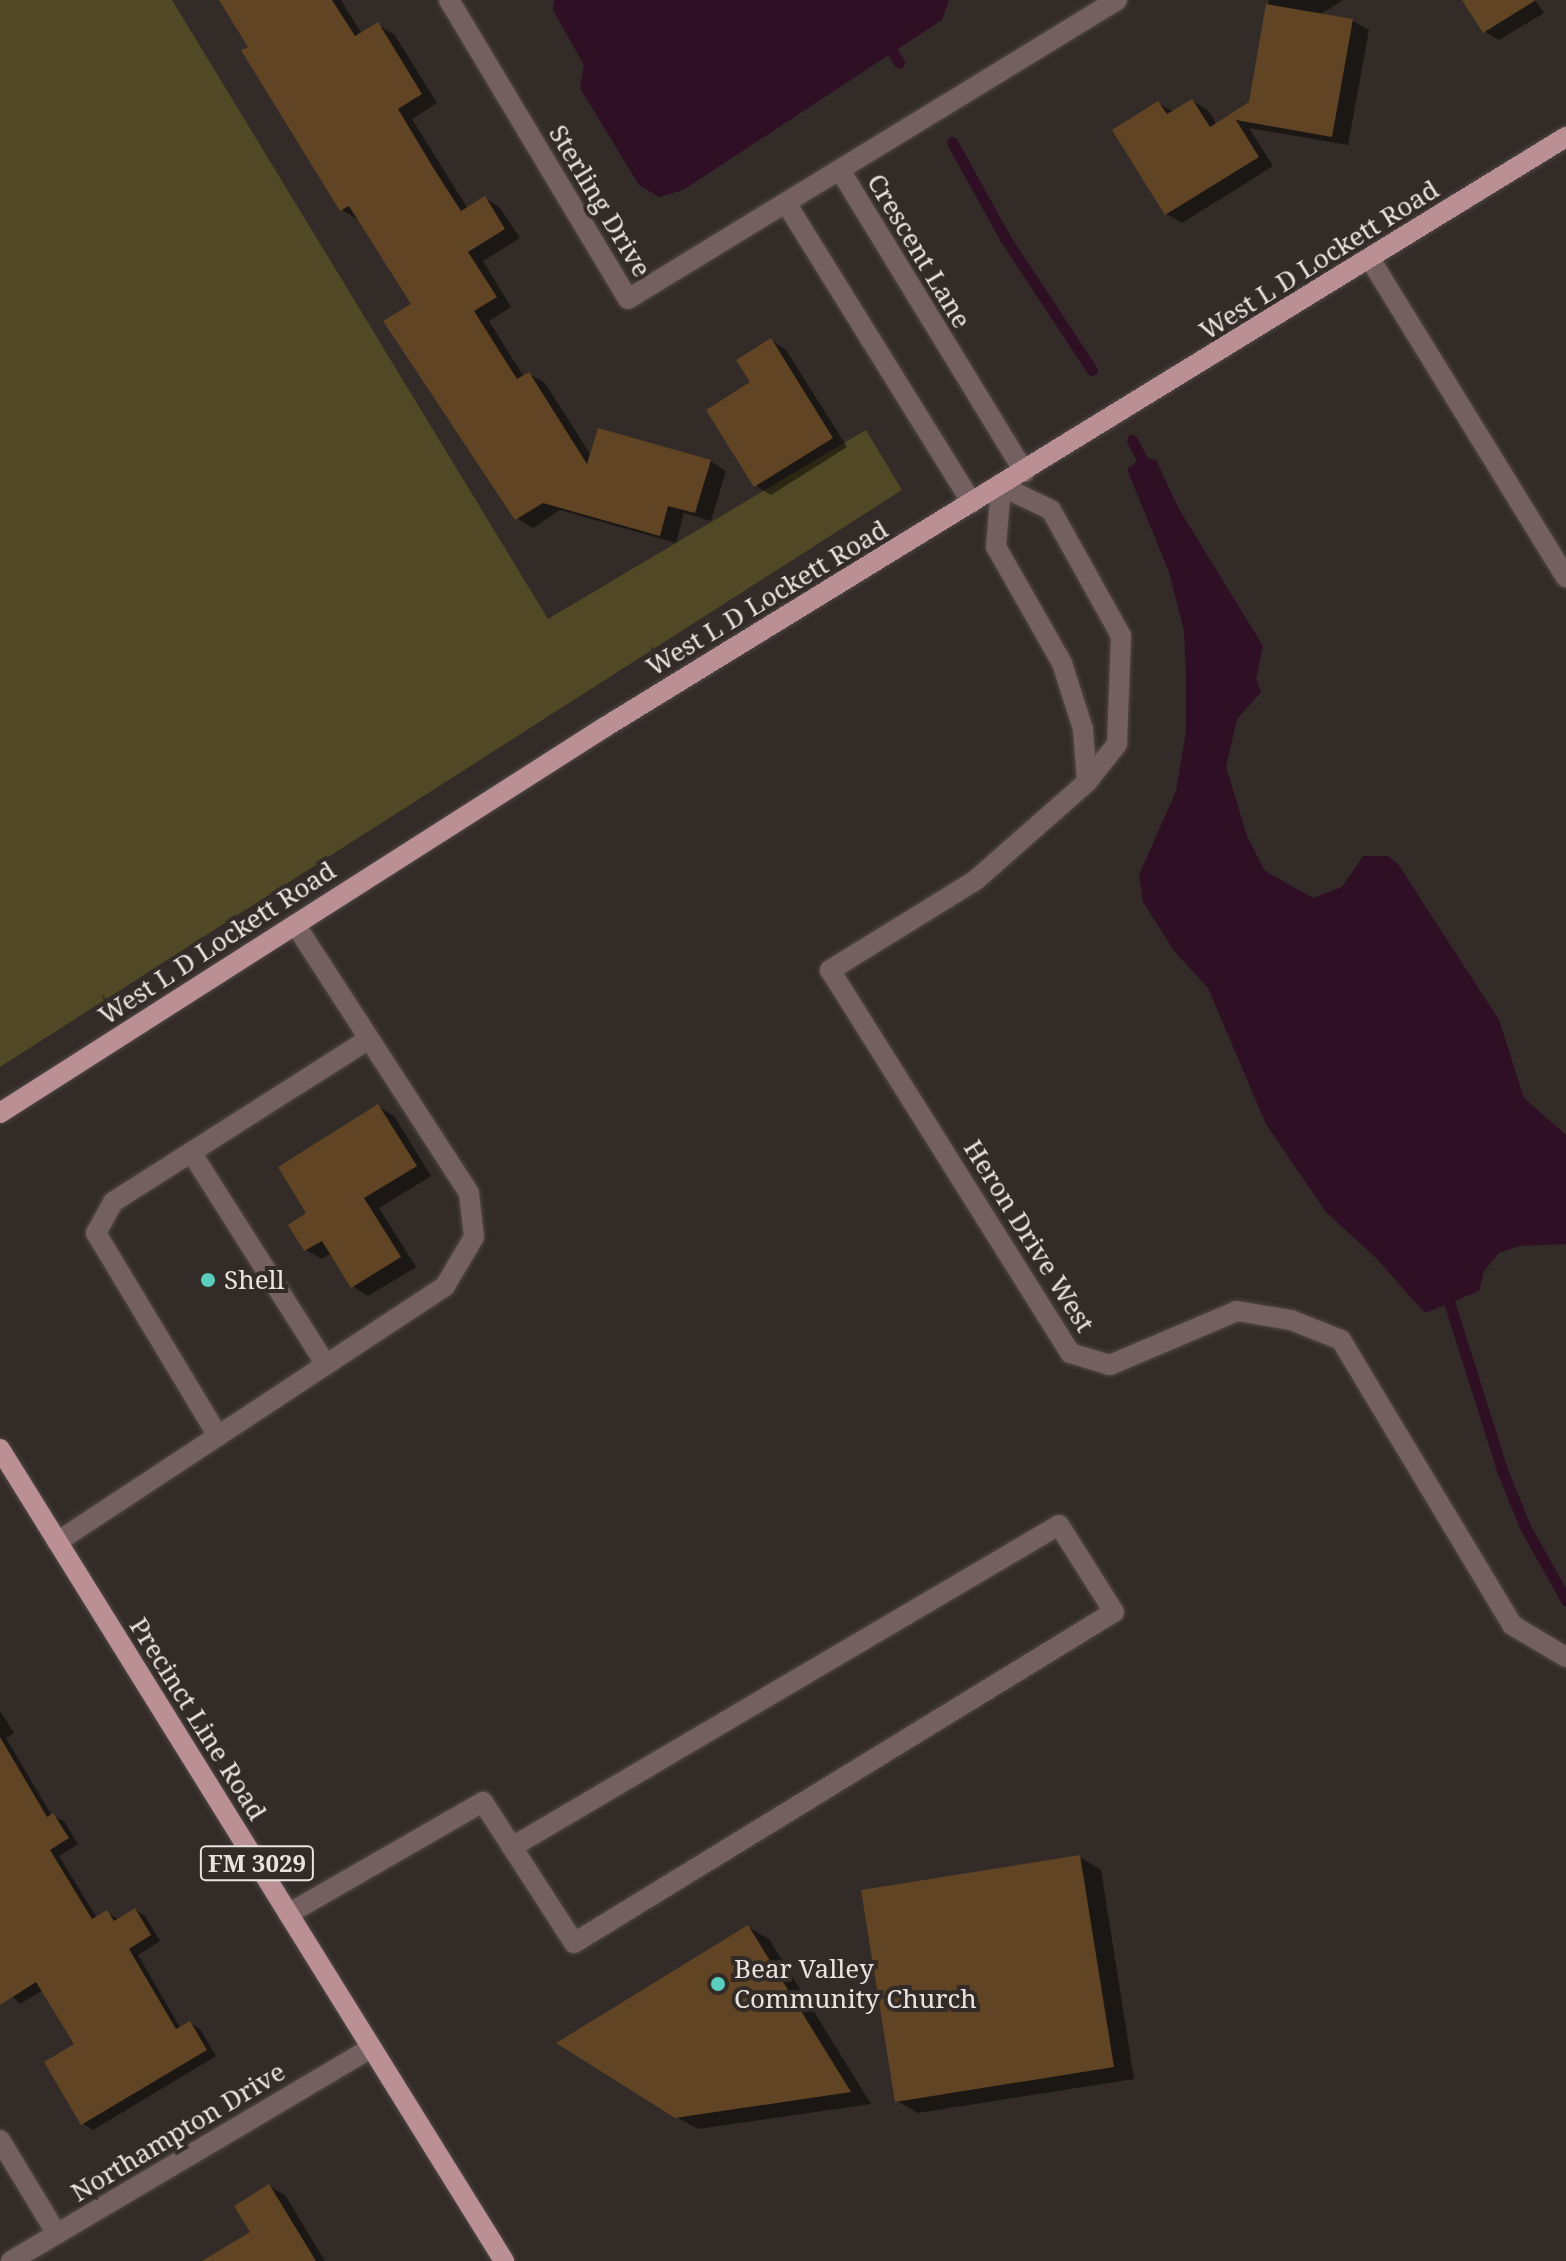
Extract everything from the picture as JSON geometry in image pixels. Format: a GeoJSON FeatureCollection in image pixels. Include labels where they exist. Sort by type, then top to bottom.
{"type":"FeatureCollection","features":[{"type":"Feature","properties":{"kind":"main road","name":"West L D Lockett Road"},"geometry":{"type":"LineString","coordinates":[[0,1113],[295,924],[1566,137]]}},
{"type":"Feature","properties":{"kind":"main road","name":"Precinct Line Road"},"geometry":{"type":"LineString","coordinates":[[0,1449],[504,2261]]}},
{"type":"Feature","properties":{"kind":"street","name":"Sterling Drive"},"geometry":{"type":"LineString","coordinates":[[449,0],[628,299],[840,170]]}},
{"type":"Feature","properties":{"kind":"street","name":"Crescent Lane"},"geometry":{"type":"LineString","coordinates":[[1024,472],[840,170],[1117,0]]}},
{"type":"Feature","properties":{"kind":"street"},"geometry":{"type":"LineString","coordinates":[[786,203],[972,503]]}},
{"type":"Feature","properties":{"kind":"street"},"geometry":{"type":"LineString","coordinates":[[1370,259],[1566,577]]}},
{"type":"Feature","properties":{"kind":"street"},"geometry":{"type":"LineString","coordinates":[[1001,486],[996,547],[1062,663],[1083,729],[1087,782]]}},
{"type":"Feature","properties":{"kind":"street","name":"Heron Drive West"},"geometry":{"type":"LineString","coordinates":[[1001,486],[1051,510],[1121,636],[1117,744],[1087,782],[976,880],[830,970],[1070,1353],[1110,1365],[1237,1311],[1291,1320],[1341,1340],[1512,1625],[1562,1656]]}},
{"type":"Feature","properties":{"kind":"street"},"geometry":{"type":"LineString","coordinates":[[57,1542],[445,1286],[474,1237],[469,1193],[295,924]]}},
{"type":"Feature","properties":{"kind":"street"},"geometry":{"type":"LineString","coordinates":[[218,1436],[96,1233],[113,1202],[369,1039]]}},
{"type":"Feature","properties":{"kind":"street"},"geometry":{"type":"LineString","coordinates":[[191,1152],[326,1365]]}},
{"type":"Feature","properties":{"kind":"street"},"geometry":{"type":"LineString","coordinates":[[288,1914],[483,1802],[512,1847],[574,1943],[1114,1612],[1059,1525],[512,1847]]}},
{"type":"Feature","properties":{"kind":"street","name":"Northampton Drive"},"geometry":{"type":"LineString","coordinates":[[11,2261],[371,2048]]}},
{"type":"Feature","properties":{"kind":"street"},"geometry":{"type":"LineString","coordinates":[[0,2140],[57,2234]]}},
{"type":"Feature","properties":{"kind":"shaded area"},"geometry":{"type":"Polygon","coordinates":[[[0,0],[172,0],[548,619],[866,430],[902,490],[0,1067],[0,0]]]}},
{"type":"Feature","properties":{"kind":"shaded area"},"geometry":{"type":"Polygon","coordinates":[[[554,0],[949,0],[942,20],[683,190],[659,197],[639,185],[580,88],[584,65],[553,10],[554,0]]]}},
{"type":"Feature","properties":{"kind":"shaded area"},"geometry":{"type":"Polygon","coordinates":[[[1142,458],[1156,460],[1179,509],[1263,646],[1256,679],[1261,692],[1237,719],[1226,767],[1247,836],[1265,871],[1313,898],[1342,887],[1363,856],[1388,856],[1398,864],[1499,1020],[1524,1098],[1566,1135],[1566,1244],[1519,1246],[1499,1253],[1484,1271],[1479,1291],[1425,1313],[1376,1258],[1326,1212],[1266,1124],[1208,988],[1175,952],[1143,902],[1139,875],[1176,791],[1186,731],[1186,674],[1184,631],[1169,572],[1127,469],[1142,458]]]}},
{"type":"Feature","properties":{"kind":"building"},"geometry":{"type":"Polygon","coordinates":[[[219,0],[332,0],[355,36],[378,22],[422,94],[398,109],[434,169],[461,211],[485,196],[505,229],[468,252],[497,297],[474,311],[517,379],[529,372],[587,464],[598,428],[711,460],[695,513],[668,506],[660,536],[543,503],[515,520],[383,321],[411,304],[349,206],[340,211],[241,50],[248,47],[219,0]]]}},
{"type":"Feature","properties":{"kind":"building"},"geometry":{"type":"Polygon","coordinates":[[[1462,0],[1536,0],[1483,33],[1462,0]]]}},
{"type":"Feature","properties":{"kind":"building"},"geometry":{"type":"Polygon","coordinates":[[[1266,4],[1353,19],[1332,137],[1236,120],[1259,157],[1165,215],[1112,130],[1158,101],[1167,114],[1192,99],[1210,127],[1249,102],[1266,4]]]}},
{"type":"Feature","properties":{"kind":"building"},"geometry":{"type":"Polygon","coordinates":[[[771,338],[833,438],[754,487],[706,410],[750,382],[736,360],[771,338]]]}},
{"type":"Feature","properties":{"kind":"building"},"geometry":{"type":"Polygon","coordinates":[[[378,1104],[417,1166],[364,1198],[401,1257],[351,1288],[322,1241],[304,1251],[288,1225],[306,1213],[278,1167],[378,1104]]]}},
{"type":"Feature","properties":{"kind":"building"},"geometry":{"type":"Polygon","coordinates":[[[0,1737],[47,1817],[53,1813],[69,1838],[50,1850],[92,1919],[107,1910],[114,1921],[135,1908],[151,1935],[129,1949],[176,2029],[190,2021],[207,2050],[81,2125],[44,2062],[74,2044],[36,1982],[0,2005],[0,1737]]]}},
{"type":"Feature","properties":{"kind":"building"},"geometry":{"type":"Polygon","coordinates":[[[1080,1855],[1114,2067],[895,2102],[861,1890],[1080,1855]]]}},
{"type":"Feature","properties":{"kind":"building","name":"Bear Valley Community Church"},"geometry":{"type":"Polygon","coordinates":[[[748,1925],[851,2092],[675,2118],[556,2043],[748,1925]]]}},
{"type":"Feature","properties":{"kind":"building"},"geometry":{"type":"Polygon","coordinates":[[[269,2184],[316,2261],[202,2261],[250,2232],[234,2206],[269,2184]]]}},
{"type":"Feature","properties":{"kind":"waterway"},"geometry":{"type":"LineString","coordinates":[[887,42],[899,63]]}},
{"type":"Feature","properties":{"kind":"waterway"},"geometry":{"type":"LineString","coordinates":[[952,142],[1005,238],[1092,370]]}},
{"type":"Feature","properties":{"kind":"waterway"},"geometry":{"type":"LineString","coordinates":[[1132,440],[1148,471]]}},
{"type":"Feature","properties":{"kind":"waterway"},"geometry":{"type":"LineString","coordinates":[[1445,1289],[1502,1470],[1525,1527],[1566,1600]]}},
{"type":"Feature","properties":{"kind":"place","name":"Shell"},"geometry":{"type":"Point","coordinates":[208,1280]}},
{"type":"Feature","properties":{"kind":"place","name":"Bear Valley Community Church"},"geometry":{"type":"Point","coordinates":[718,1984]}}]}
